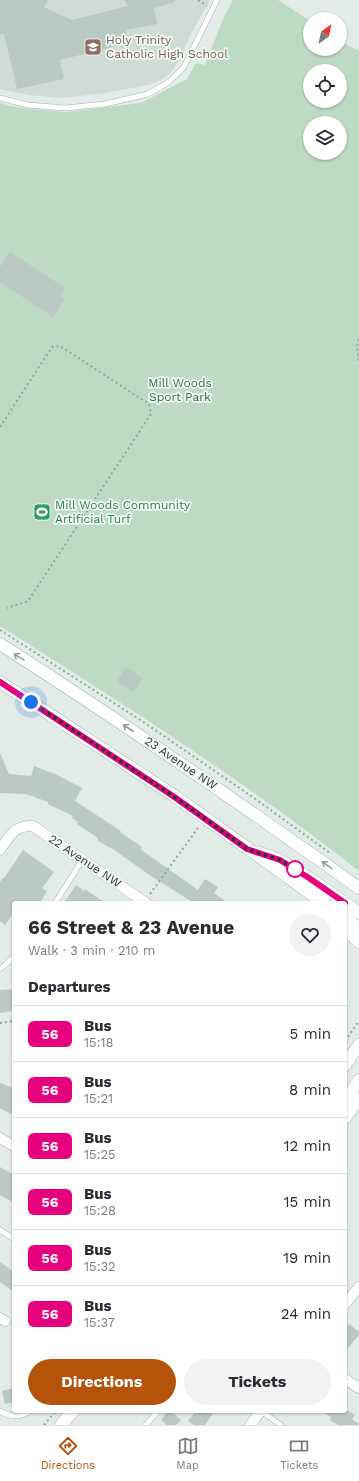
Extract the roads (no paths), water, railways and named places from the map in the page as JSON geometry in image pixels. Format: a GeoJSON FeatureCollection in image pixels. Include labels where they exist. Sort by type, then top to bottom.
{"type":"FeatureCollection","features":[{"type":"Feature","properties":{"kind":"main road","name":"23 Avenue NW"},"geometry":{"type":"LineString","coordinates":[[0,644],[246,807],[359,888]]}},
{"type":"Feature","properties":{"kind":"main road"},"geometry":{"type":"LineString","coordinates":[[0,682],[173,796],[316,899]]}},
{"type":"Feature","properties":{"kind":"main road"},"geometry":{"type":"LineString","coordinates":[[247,849],[280,860],[342,901]]}},
{"type":"Feature","properties":{"kind":"main road"},"geometry":{"type":"LineString","coordinates":[[347,904],[359,913]]}},
{"type":"Feature","properties":{"kind":"main road"},"geometry":{"type":"LineString","coordinates":[[347,919],[359,928]]}},
{"type":"Feature","properties":{"kind":"main road"},"geometry":{"type":"LineString","coordinates":[[347,931],[359,942]]}},
{"type":"Feature","properties":{"kind":"main road"},"geometry":{"type":"LineString","coordinates":[[347,1062],[359,1045]]}},
{"type":"Feature","properties":{"kind":"main road"},"geometry":{"type":"LineString","coordinates":[[347,1098],[359,1080]]}},
{"type":"Feature","properties":{"kind":"main road"},"geometry":{"type":"LineString","coordinates":[[347,1115],[359,1099]]}},
{"type":"Feature","properties":{"kind":"main road"},"geometry":{"type":"LineString","coordinates":[[61,1425],[71,1413]]}},
{"type":"Feature","properties":{"kind":"street","name":"22 Avenue NW"},"geometry":{"type":"LineString","coordinates":[[0,850],[14,831],[24,826],[33,826],[146,901]]}},
{"type":"Feature","properties":{"kind":"street"},"geometry":{"type":"LineString","coordinates":[[0,1138],[12,1145]]}},
{"type":"Feature","properties":{"kind":"street"},"geometry":{"type":"LineString","coordinates":[[347,1302],[359,1287]]}},
{"type":"Feature","properties":{"kind":"street"},"geometry":{"type":"LineString","coordinates":[[347,1380],[359,1388]]}},
{"type":"Feature","properties":{"kind":"street"},"geometry":{"type":"LineString","coordinates":[[250,1425],[259,1413]]}},
{"type":"Feature","properties":{"kind":"lane"},"geometry":{"type":"LineString","coordinates":[[0,98],[28,105],[65,108],[105,104],[148,94],[169,82],[184,67],[217,0]]}},
{"type":"Feature","properties":{"kind":"lane"},"geometry":{"type":"LineString","coordinates":[[56,901],[83,859]]}},
{"type":"Feature","properties":{"kind":"lane"},"geometry":{"type":"LineString","coordinates":[[0,969],[12,959]]}},
{"type":"Feature","properties":{"kind":"lane"},"geometry":{"type":"LineString","coordinates":[[0,1230],[12,1238]]}},
{"type":"Feature","properties":{"kind":"lane"},"geometry":{"type":"LineString","coordinates":[[0,1411],[17,1416],[26,1413]]}},
{"type":"Feature","properties":{"kind":"lane"},"geometry":{"type":"LineString","coordinates":[[146,1425],[156,1413]]}},
{"type":"Feature","properties":{"kind":"lane"},"geometry":{"type":"LineString","coordinates":[[264,1413],[281,1425]]}},
{"type":"Feature","properties":{"kind":"place","name":"Holy Trinity Catholic High School"},"geometry":{"type":"Point","coordinates":[93,47]}},
{"type":"Feature","properties":{"kind":"place","name":"Mill Woods Community Artificial Turf"},"geometry":{"type":"Point","coordinates":[42,512]}},
{"type":"Feature","properties":{"kind":"park label","name":"Mill Woods Sport Park"},"geometry":{"type":"Point","coordinates":[180,390]}}]}
